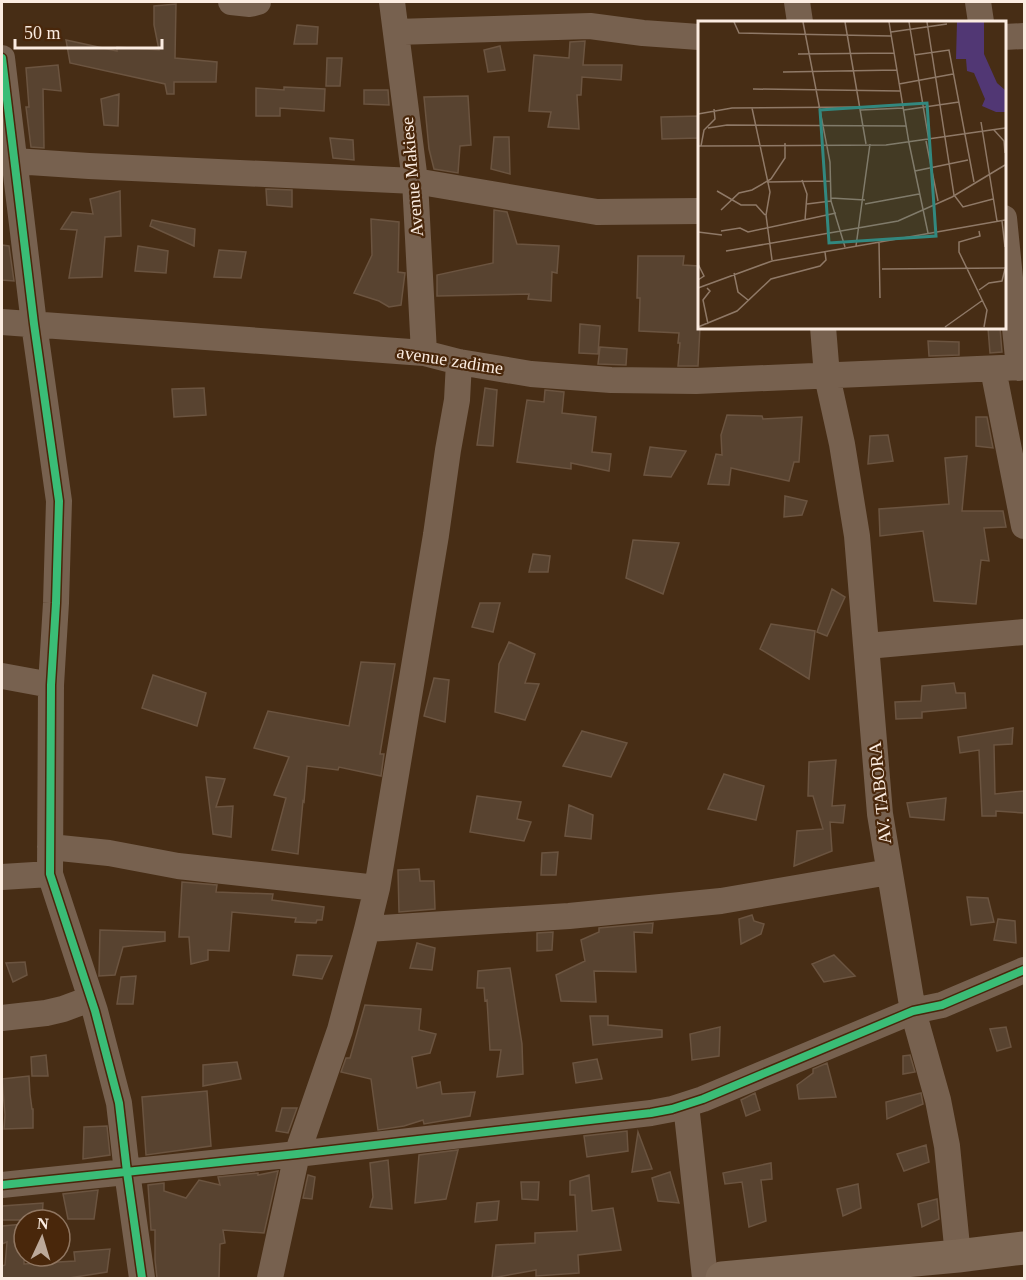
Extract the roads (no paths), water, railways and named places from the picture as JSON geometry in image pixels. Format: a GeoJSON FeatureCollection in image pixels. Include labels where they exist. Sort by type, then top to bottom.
{"type":"FeatureCollection","features":[{"type":"Feature","properties":{"kind":"highway"},"geometry":{"type":"LineString","coordinates":[[722,1278],[1024,1248]]}},
{"type":"Feature","properties":{"kind":"street"},"geometry":{"type":"LineString","coordinates":[[231,2],[250,4],[258,2]]}},
{"type":"Feature","properties":{"kind":"street","name":"Avenue Makiese"},"geometry":{"type":"LineString","coordinates":[[392,2],[415,182],[424,353]]}},
{"type":"Feature","properties":{"kind":"street"},"geometry":{"type":"LineString","coordinates":[[797,2],[800,21]]}},
{"type":"Feature","properties":{"kind":"street"},"geometry":{"type":"LineString","coordinates":[[978,2],[981,21]]}},
{"type":"Feature","properties":{"kind":"street"},"geometry":{"type":"LineString","coordinates":[[396,32],[590,26],[698,37]]}},
{"type":"Feature","properties":{"kind":"street"},"geometry":{"type":"LineString","coordinates":[[1005,37],[1024,36]]}},
{"type":"Feature","properties":{"kind":"street"},"geometry":{"type":"LineString","coordinates":[[2,58],[8,160],[59,501],[51,685],[50,874],[90,999],[119,1103],[142,1278]]}},
{"type":"Feature","properties":{"kind":"street"},"geometry":{"type":"LineString","coordinates":[[8,160],[415,182],[597,212],[698,211]]}},
{"type":"Feature","properties":{"kind":"street"},"geometry":{"type":"LineString","coordinates":[[1005,226],[1022,367]]}},
{"type":"Feature","properties":{"kind":"street","name":"avenue zadime"},"geometry":{"type":"LineString","coordinates":[[2,322],[424,353],[459,362],[531,374],[611,380],[696,381],[1022,367]]}},
{"type":"Feature","properties":{"kind":"street","name":"AV. TABORA"},"geometry":{"type":"LineString","coordinates":[[823,328],[827,376],[842,444],[857,536],[880,814],[914,1011],[938,1100],[947,1146],[958,1256]]}},
{"type":"Feature","properties":{"kind":"street"},"geometry":{"type":"LineString","coordinates":[[270,1278],[297,1154],[340,1030],[377,888],[436,535],[457,400],[459,362]]}},
{"type":"Feature","properties":{"kind":"street"},"geometry":{"type":"LineString","coordinates":[[993,369],[1024,526]]}},
{"type":"Feature","properties":{"kind":"street"},"geometry":{"type":"LineString","coordinates":[[867,646],[1024,633]]}},
{"type":"Feature","properties":{"kind":"street"},"geometry":{"type":"LineString","coordinates":[[2,676],[51,685]]}},
{"type":"Feature","properties":{"kind":"street"},"geometry":{"type":"LineString","coordinates":[[50,847],[109,853],[178,866],[377,888]]}},
{"type":"Feature","properties":{"kind":"street"},"geometry":{"type":"LineString","coordinates":[[367,929],[569,916],[721,901],[890,872]]}},
{"type":"Feature","properties":{"kind":"street"},"geometry":{"type":"LineString","coordinates":[[2,877],[50,874]]}},
{"type":"Feature","properties":{"kind":"street"},"geometry":{"type":"LineString","coordinates":[[2,1185],[651,1113],[703,1100],[914,1011],[942,1005],[1024,970]]}},
{"type":"Feature","properties":{"kind":"street"},"geometry":{"type":"LineString","coordinates":[[2,1018],[46,1013],[90,999]]}},
{"type":"Feature","properties":{"kind":"street"},"geometry":{"type":"LineString","coordinates":[[686,1105],[705,1278]]}}]}
